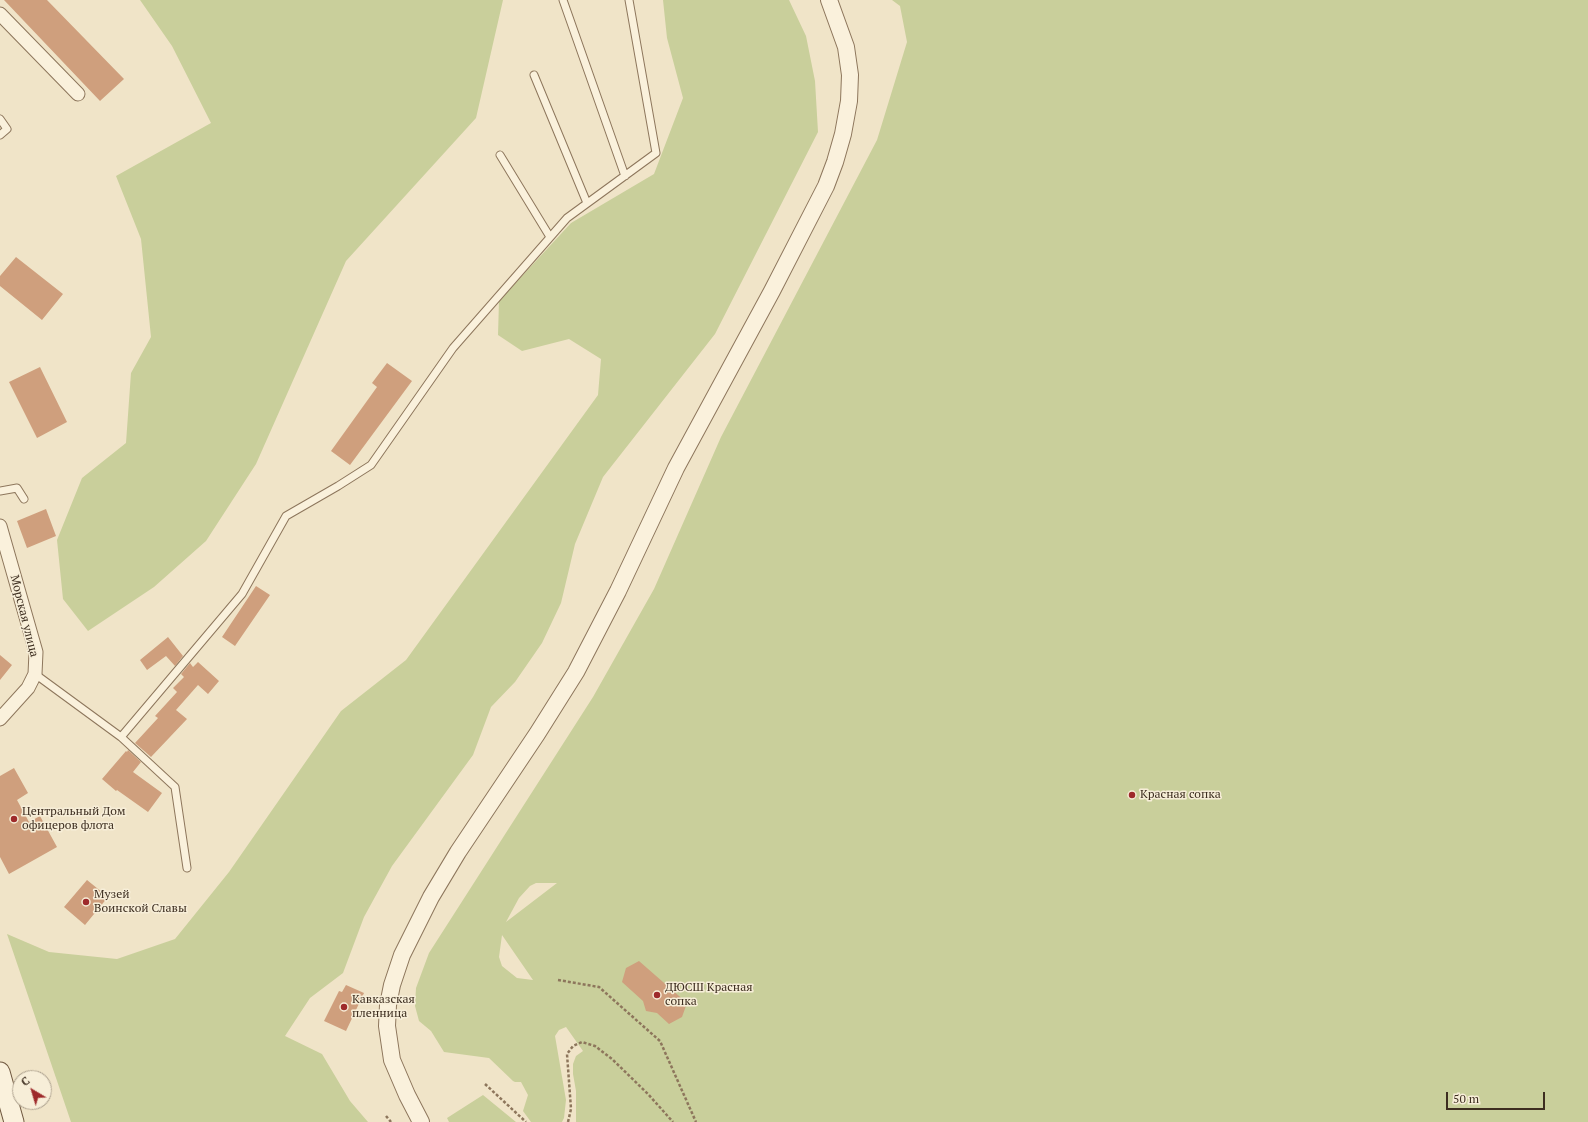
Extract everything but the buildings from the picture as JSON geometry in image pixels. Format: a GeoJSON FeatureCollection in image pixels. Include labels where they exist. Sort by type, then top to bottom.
{"type":"FeatureCollection","features":[{"type":"Feature","properties":{"kind":"main road"},"geometry":{"type":"LineString","coordinates":[[0,1072],[14,1122]]}},
{"type":"Feature","properties":{"kind":"street"},"geometry":{"type":"LineString","coordinates":[[421,1122],[407,1095],[392,1060],[388,1026],[388,1005],[392,985],[402,955],[431,897],[458,852],[537,734],[576,672],[615,598],[676,468],[772,291],[826,186],[843,134],[849,101],[850,74],[846,47],[829,0]]}},
{"type":"Feature","properties":{"kind":"street"},"geometry":{"type":"LineString","coordinates":[[0,14],[78,94]]}},
{"type":"Feature","properties":{"kind":"street","name":"Морская улица"},"geometry":{"type":"LineString","coordinates":[[0,526],[36,652],[35,674],[28,688],[0,719]]}},
{"type":"Feature","properties":{"kind":"lane"},"geometry":{"type":"LineString","coordinates":[[563,0],[625,176]]}},
{"type":"Feature","properties":{"kind":"lane"},"geometry":{"type":"LineString","coordinates":[[121,737],[242,594],[286,516],[371,465],[453,348],[566,218],[656,153],[629,0]]}},
{"type":"Feature","properties":{"kind":"lane"},"geometry":{"type":"LineString","coordinates":[[534,75],[587,203]]}},
{"type":"Feature","properties":{"kind":"lane"},"geometry":{"type":"LineString","coordinates":[[0,119],[7,129],[0,135]]}},
{"type":"Feature","properties":{"kind":"lane"},"geometry":{"type":"LineString","coordinates":[[500,155],[550,237]]}},
{"type":"Feature","properties":{"kind":"lane"},"geometry":{"type":"LineString","coordinates":[[0,491],[17,488],[24,499]]}},
{"type":"Feature","properties":{"kind":"lane"},"geometry":{"type":"LineString","coordinates":[[35,674],[121,737],[175,787],[187,868]]}},
{"type":"Feature","properties":{"kind":"path"},"geometry":{"type":"LineString","coordinates":[[558,980],[599,987],[660,1041],[696,1122]]}},
{"type":"Feature","properties":{"kind":"path"},"geometry":{"type":"LineString","coordinates":[[568,1122],[571,1109],[567,1054],[572,1046],[582,1042],[595,1046],[612,1059],[648,1094],[673,1122]]}},
{"type":"Feature","properties":{"kind":"path"},"geometry":{"type":"LineString","coordinates":[[485,1084],[526,1122]]}},
{"type":"Feature","properties":{"kind":"path"},"geometry":{"type":"LineString","coordinates":[[386,1116],[391,1122]]}},
{"type":"Feature","properties":{"kind":"green space"},"geometry":{"type":"Polygon","coordinates":[[[140,0],[503,0],[476,118],[346,261],[256,464],[206,541],[154,587],[88,631],[63,599],[57,540],[82,478],[126,443],[131,373],[151,337],[141,239],[116,176],[211,123],[172,46],[140,0]]]}},
{"type":"Feature","properties":{"kind":"green space"},"geometry":{"type":"Polygon","coordinates":[[[663,0],[789,0],[806,36],[815,81],[818,132],[715,334],[603,477],[575,544],[561,603],[542,643],[515,682],[491,707],[473,755],[392,866],[364,917],[343,973],[310,998],[285,1036],[322,1054],[350,1101],[368,1122],[71,1122],[7,934],[49,952],[117,959],[175,939],[229,872],[341,711],[406,660],[598,395],[601,359],[569,339],[522,351],[498,335],[499,301],[571,223],[654,174],[683,98],[667,38],[663,0]]]}},
{"type":"Feature","properties":{"kind":"green space"},"geometry":{"type":"Polygon","coordinates":[[[892,0],[1588,0],[1588,1122],[576,1122],[576,1091],[573,1064],[576,1056],[583,1051],[566,1027],[559,1030],[555,1036],[566,1100],[564,1118],[562,1122],[531,1122],[523,1111],[528,1095],[521,1082],[513,1081],[489,1058],[444,1052],[431,1031],[419,1021],[415,1006],[416,988],[429,953],[593,697],[654,589],[721,437],[877,140],[907,42],[900,6],[892,0]],[[536,883],[530,886],[519,898],[506,922],[557,883],[536,883]],[[502,935],[499,957],[502,966],[517,978],[533,980],[502,935]]]}},
{"type":"Feature","properties":{"kind":"green space"},"geometry":{"type":"Polygon","coordinates":[[[483,1095],[516,1122],[449,1122],[447,1118],[483,1095]]]}},
{"type":"Feature","properties":{"kind":"place","name":"Красная сопка"},"geometry":{"type":"Point","coordinates":[1132,795]}},
{"type":"Feature","properties":{"kind":"place","name":"Центральный Дом офицеров флота"},"geometry":{"type":"Point","coordinates":[14,819]}},
{"type":"Feature","properties":{"kind":"place","name":"Музей Воинской Славы"},"geometry":{"type":"Point","coordinates":[86,902]}},
{"type":"Feature","properties":{"kind":"place","name":"ДЮСШ Красная сопка"},"geometry":{"type":"Point","coordinates":[657,995]}},
{"type":"Feature","properties":{"kind":"place","name":"Кавказская пленница"},"geometry":{"type":"Point","coordinates":[344,1007]}}]}
